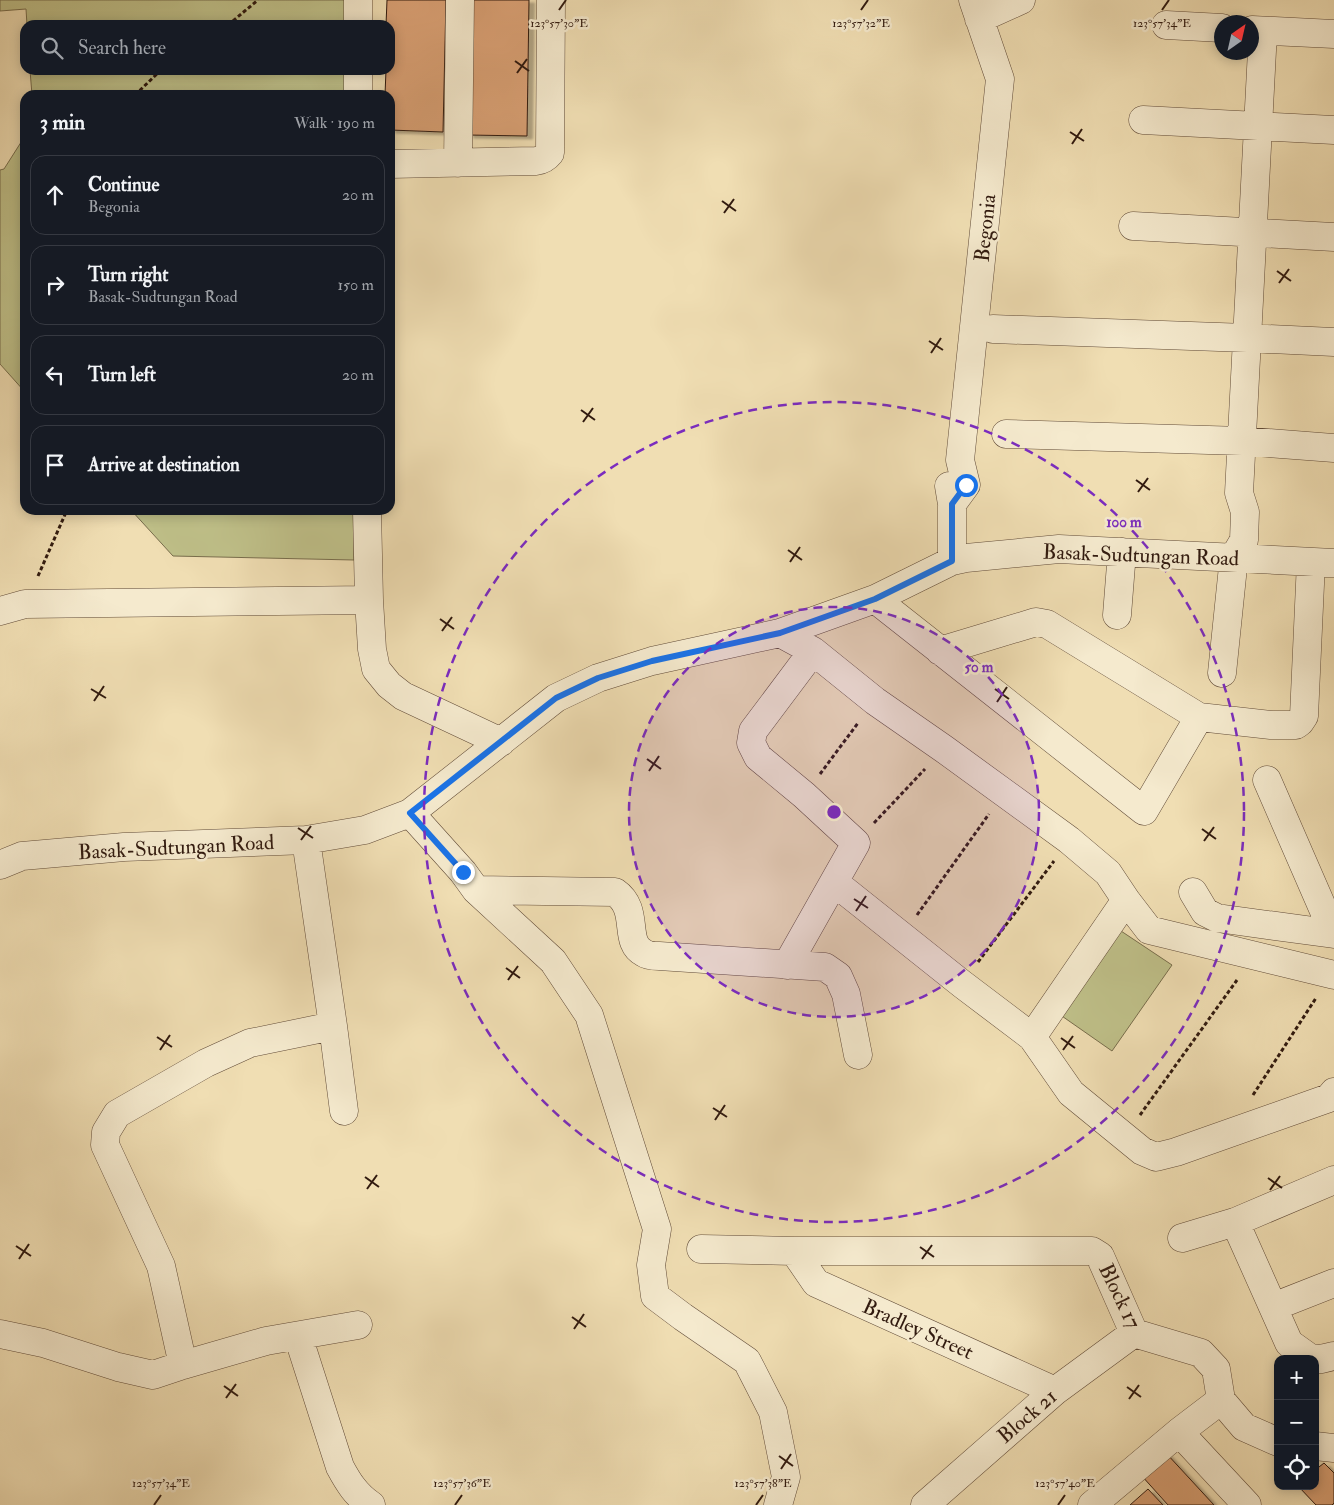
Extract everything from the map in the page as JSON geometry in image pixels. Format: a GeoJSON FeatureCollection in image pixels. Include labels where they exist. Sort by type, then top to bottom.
{"type":"FeatureCollection","features":[{"type":"Feature","properties":{"kind":"street"},"geometry":{"type":"LineString","coordinates":[[358,0],[358,20]]}},
{"type":"Feature","properties":{"kind":"street"},"geometry":{"type":"LineString","coordinates":[[458,163],[460,0]]}},
{"type":"Feature","properties":{"kind":"street"},"geometry":{"type":"LineString","coordinates":[[395,164],[536,161],[542,160],[550,153],[551,0]]}},
{"type":"Feature","properties":{"kind":"street"},"geometry":{"type":"LineString","coordinates":[[976,9],[1021,0]]}},
{"type":"Feature","properties":{"kind":"street","name":"Begonia"},"geometry":{"type":"LineString","coordinates":[[952,561],[1000,78],[976,9]]}},
{"type":"Feature","properties":{"kind":"street"},"geometry":{"type":"LineString","coordinates":[[1166,25],[1214,28]]}},
{"type":"Feature","properties":{"kind":"street"},"geometry":{"type":"LineString","coordinates":[[1259,30],[1334,34]]}},
{"type":"Feature","properties":{"kind":"street"},"geometry":{"type":"LineString","coordinates":[[1222,673],[1234,557],[1228,540],[1228,525],[1230,510],[1239,493],[1242,441],[1258,126],[1257,60]]}},
{"type":"Feature","properties":{"kind":"street"},"geometry":{"type":"LineString","coordinates":[[358,75],[358,90]]}},
{"type":"Feature","properties":{"kind":"street"},"geometry":{"type":"LineString","coordinates":[[1143,120],[1334,130]]}},
{"type":"Feature","properties":{"kind":"street"},"geometry":{"type":"LineString","coordinates":[[1133,226],[1334,237]]}},
{"type":"Feature","properties":{"kind":"street"},"geometry":{"type":"LineString","coordinates":[[993,330],[1334,342]]}},
{"type":"Feature","properties":{"kind":"street"},"geometry":{"type":"LineString","coordinates":[[1006,434],[1242,441],[1334,448]]}},
{"type":"Feature","properties":{"kind":"street"},"geometry":{"type":"LineString","coordinates":[[367,515],[369,600],[372,649],[376,668],[389,685],[403,696],[501,742]]}},
{"type":"Feature","properties":{"kind":"street","name":"Basak-Sudtungan Road"},"geometry":{"type":"LineString","coordinates":[[0,865],[22,856],[115,848],[306,840],[365,830],[410,813],[556,698],[598,678],[652,661],[780,633],[875,599],[952,561],[1059,549],[1322,562]]}},
{"type":"Feature","properties":{"kind":"street"},"geometry":{"type":"LineString","coordinates":[[1118,615],[1122,552]]}},
{"type":"Feature","properties":{"kind":"street"},"geometry":{"type":"LineString","coordinates":[[940,651],[1036,622],[1047,624],[1199,717],[1271,725],[1296,724],[1304,716],[1322,562]]}},
{"type":"Feature","properties":{"kind":"street"},"geometry":{"type":"LineString","coordinates":[[875,599],[1144,811],[1199,717]]}},
{"type":"Feature","properties":{"kind":"street"},"geometry":{"type":"LineString","coordinates":[[12,608],[369,600]]}},
{"type":"Feature","properties":{"kind":"street"},"geometry":{"type":"LineString","coordinates":[[780,633],[813,651],[875,700],[1069,840],[1108,873],[1149,930],[1333,975]]}},
{"type":"Feature","properties":{"kind":"street"},"geometry":{"type":"LineString","coordinates":[[787,965],[856,843],[804,795],[758,757],[751,744],[753,731],[813,651]]}},
{"type":"Feature","properties":{"kind":"street"},"geometry":{"type":"LineString","coordinates":[[1193,892],[1205,912],[1217,918],[1334,934],[1267,780]]}},
{"type":"Feature","properties":{"kind":"street"},"geometry":{"type":"LineString","coordinates":[[410,813],[463,872],[476,890],[553,961],[589,1015],[657,1229],[650,1265],[655,1296],[682,1318],[747,1361],[773,1412],[786,1477],[778,1505]]}},
{"type":"Feature","properties":{"kind":"street"},"geometry":{"type":"LineString","coordinates":[[306,840],[344,1111]]}},
{"type":"Feature","properties":{"kind":"street"},"geometry":{"type":"LineString","coordinates":[[834,882],[1032,1037],[1071,1093],[1142,1151],[1156,1157],[1176,1152],[1329,1098],[1334,1092]]}},
{"type":"Feature","properties":{"kind":"street"},"geometry":{"type":"LineString","coordinates":[[476,890],[615,892],[623,898],[628,907],[634,945],[644,954],[825,968],[838,976],[846,994],[858,1054]]}},
{"type":"Feature","properties":{"kind":"street"},"geometry":{"type":"LineString","coordinates":[[1032,1037],[1126,900]]}},
{"type":"Feature","properties":{"kind":"street"},"geometry":{"type":"LineString","coordinates":[[183,1365],[161,1266],[105,1145],[106,1132],[117,1114],[206,1063],[250,1043],[333,1026]]}},
{"type":"Feature","properties":{"kind":"street"},"geometry":{"type":"LineString","coordinates":[[1182,1238],[1235,1222],[1334,1180]]}},
{"type":"Feature","properties":{"kind":"street"},"geometry":{"type":"LineString","coordinates":[[1235,1222],[1289,1342],[1310,1358],[1322,1359],[1334,1356]]}},
{"type":"Feature","properties":{"kind":"street"},"geometry":{"type":"LineString","coordinates":[[701,1249],[794,1251]]}},
{"type":"Feature","properties":{"kind":"street","name":"Block 17"},"geometry":{"type":"LineString","coordinates":[[794,1251],[1092,1251],[1100,1256],[1134,1333],[1201,1353],[1216,1369],[1221,1400]]}},
{"type":"Feature","properties":{"kind":"street","name":"Bradley Street"},"geometry":{"type":"LineString","coordinates":[[794,1251],[816,1283],[1055,1391]]}},
{"type":"Feature","properties":{"kind":"street"},"geometry":{"type":"LineString","coordinates":[[1273,1308],[1334,1283]]}},
{"type":"Feature","properties":{"kind":"street"},"geometry":{"type":"LineString","coordinates":[[0,1334],[43,1343],[153,1376],[183,1365],[266,1341],[358,1325]]}},
{"type":"Feature","properties":{"kind":"street","name":"Block 21"},"geometry":{"type":"LineString","coordinates":[[938,1501],[1055,1391],[1134,1333]]}},
{"type":"Feature","properties":{"kind":"street"},"geometry":{"type":"LineString","coordinates":[[298,1336],[340,1466],[350,1485],[362,1500],[371,1505]]}},
{"type":"Feature","properties":{"kind":"street"},"geometry":{"type":"LineString","coordinates":[[1095,1504],[1179,1432],[1221,1400],[1244,1427],[1274,1440]]}},
{"type":"Feature","properties":{"kind":"street"},"geometry":{"type":"LineString","coordinates":[[1179,1432],[1247,1505]]}},
{"type":"Feature","properties":{"kind":"street"},"geometry":{"type":"LineString","coordinates":[[1319,1446],[1334,1448]]}},
{"type":"Feature","properties":{"kind":"path"},"geometry":{"type":"LineString","coordinates":[[234,20],[258,0]]}},
{"type":"Feature","properties":{"kind":"path"},"geometry":{"type":"LineString","coordinates":[[140,90],[156,75]]}},
{"type":"Feature","properties":{"kind":"path"},"geometry":{"type":"LineString","coordinates":[[12,608],[64,515]]}},
{"type":"Feature","properties":{"kind":"path"},"geometry":{"type":"LineString","coordinates":[[804,795],[875,700]]}},
{"type":"Feature","properties":{"kind":"path"},"geometry":{"type":"LineString","coordinates":[[856,843],[944,749]]}},
{"type":"Feature","properties":{"kind":"path"},"geometry":{"type":"LineString","coordinates":[[902,935],[1004,793]]}},
{"type":"Feature","properties":{"kind":"path"},"geometry":{"type":"LineString","coordinates":[[962,984],[1069,840]]}},
{"type":"Feature","properties":{"kind":"path"},"geometry":{"type":"LineString","coordinates":[[1125,1137],[1254,955]]}},
{"type":"Feature","properties":{"kind":"path"},"geometry":{"type":"LineString","coordinates":[[1227,1134],[1333,975]]}},
{"type":"Feature","properties":{"kind":"green space"},"geometry":{"type":"Polygon","coordinates":[[[0,0],[347,0],[348,20],[27,20],[26,9],[0,11],[0,0]]]}},
{"type":"Feature","properties":{"kind":"green space"},"geometry":{"type":"Polygon","coordinates":[[[30,75],[348,75],[349,90],[32,90],[30,75]]]}},
{"type":"Feature","properties":{"kind":"green space"},"geometry":{"type":"Polygon","coordinates":[[[20,144],[20,386],[0,364],[0,170],[4,169],[20,144]]]}},
{"type":"Feature","properties":{"kind":"green space"},"geometry":{"type":"Polygon","coordinates":[[[136,515],[354,515],[354,560],[173,556],[136,515]]]}},
{"type":"Feature","properties":{"kind":"green space"},"geometry":{"type":"Polygon","coordinates":[[[1118,929],[1172,965],[1112,1051],[1059,1014],[1118,929]]]}},
{"type":"Feature","properties":{"kind":"building"},"geometry":{"type":"Polygon","coordinates":[[[387,0],[446,0],[443,132],[395,130],[395,90],[385,90],[386,75],[395,75],[395,20],[386,20],[387,0]]]}},
{"type":"Feature","properties":{"kind":"building"},"geometry":{"type":"Polygon","coordinates":[[[470,0],[529,0],[527,136],[468,135],[470,0]]]}},
{"type":"Feature","properties":{"kind":"building"},"geometry":{"type":"Polygon","coordinates":[[[1166,1453],[1214,1505],[1168,1505],[1141,1475],[1166,1453]]]}},
{"type":"Feature","properties":{"kind":"building"},"geometry":{"type":"Polygon","coordinates":[[[1324,1463],[1334,1473],[1334,1503],[1332,1505],[1316,1505],[1302,1490],[1319,1490],[1319,1467],[1324,1463]]]}},
{"type":"Feature","properties":{"kind":"building"},"geometry":{"type":"Polygon","coordinates":[[[1148,1489],[1163,1505],[1130,1505],[1148,1489]]]}},
{"type":"Feature","properties":{"kind":"route"},"geometry":{"type":"LineString","coordinates":[[463,872],[410,813],[556,698],[598,678],[652,661],[780,633],[844,611],[875,599],[952,561],[952,504],[966,485]]}}]}
